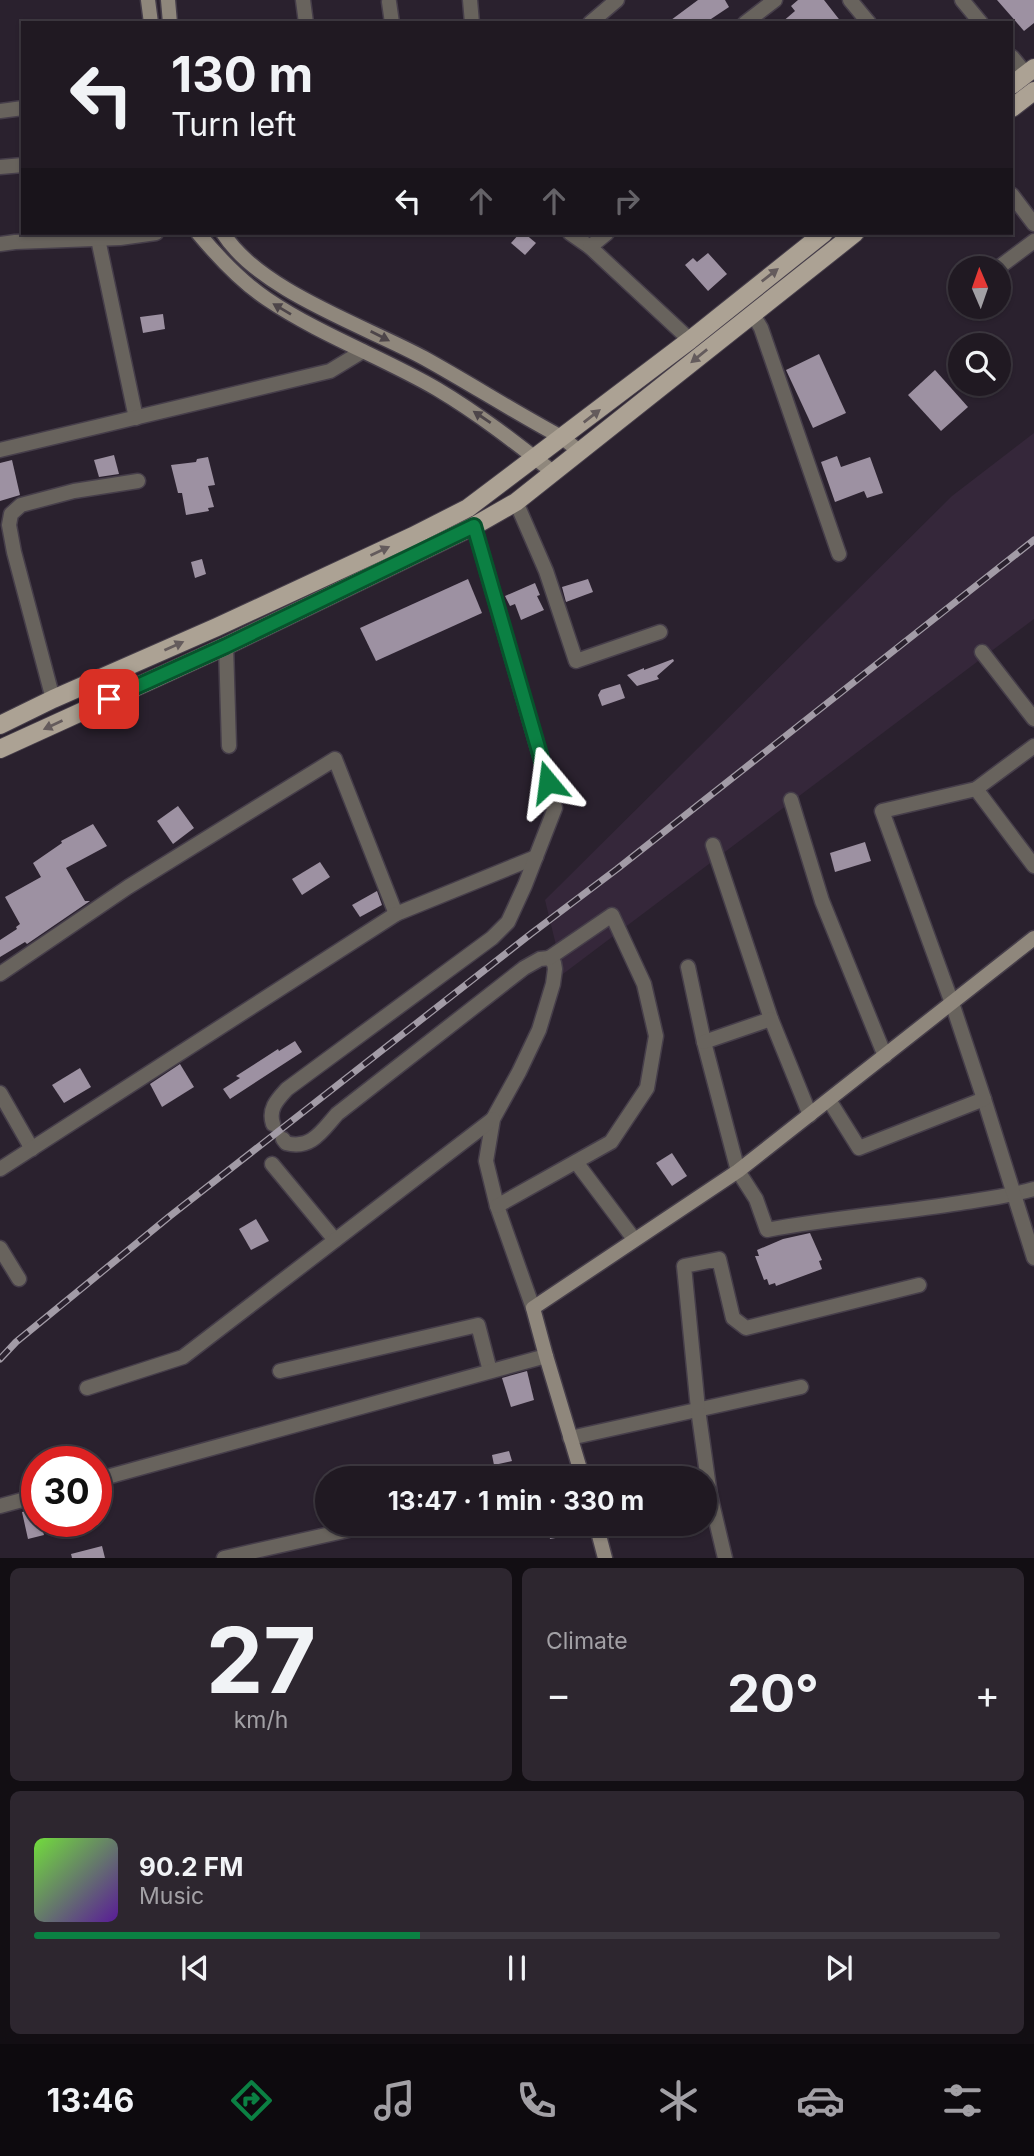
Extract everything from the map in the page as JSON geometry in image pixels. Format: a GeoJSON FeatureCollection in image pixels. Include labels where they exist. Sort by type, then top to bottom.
{"type":"FeatureCollection","features":[{"type":"Feature","properties":{"kind":"main road"},"geometry":{"type":"LineString","coordinates":[[148,0],[151,21]]}},
{"type":"Feature","properties":{"kind":"main road"},"geometry":{"type":"LineString","coordinates":[[167,0],[170,21]]}},
{"type":"Feature","properties":{"kind":"main road"},"geometry":{"type":"LineString","coordinates":[[1013,107],[1034,91]]}},
{"type":"Feature","properties":{"kind":"main road"},"geometry":{"type":"LineString","coordinates":[[200,235],[214,253],[266,299],[299,319],[435,388],[480,415],[554,473]]}},
{"type":"Feature","properties":{"kind":"main road"},"geometry":{"type":"LineString","coordinates":[[224,235],[244,258],[269,279],[424,358],[563,438],[580,452]]}},
{"type":"Feature","properties":{"kind":"main road"},"geometry":{"type":"LineString","coordinates":[[0,725],[217,627],[468,508],[690,340],[821,235]]}},
{"type":"Feature","properties":{"kind":"main road"},"geometry":{"type":"LineString","coordinates":[[0,749],[226,646],[474,526],[516,502],[852,235]]}},
{"type":"Feature","properties":{"kind":"main road"},"geometry":{"type":"LineString","coordinates":[[579,1466],[533,1308],[738,1171],[1034,938]]}},
{"type":"Feature","properties":{"kind":"main road"},"geometry":{"type":"LineString","coordinates":[[599,1536],[605,1558]]}},
{"type":"Feature","properties":{"kind":"street"},"geometry":{"type":"LineString","coordinates":[[303,0],[306,21]]}},
{"type":"Feature","properties":{"kind":"street"},"geometry":{"type":"LineString","coordinates":[[470,0],[472,21]]}},
{"type":"Feature","properties":{"kind":"street"},"geometry":{"type":"LineString","coordinates":[[592,21],[617,0]]}},
{"type":"Feature","properties":{"kind":"street"},"geometry":{"type":"LineString","coordinates":[[749,21],[775,0]]}},
{"type":"Feature","properties":{"kind":"street"},"geometry":{"type":"LineString","coordinates":[[850,0],[867,21]]}},
{"type":"Feature","properties":{"kind":"street"},"geometry":{"type":"LineString","coordinates":[[961,0],[979,21]]}},
{"type":"Feature","properties":{"kind":"street"},"geometry":{"type":"LineString","coordinates":[[389,2],[391,21]]}},
{"type":"Feature","properties":{"kind":"street"},"geometry":{"type":"LineString","coordinates":[[1013,58],[1024,75]]}},
{"type":"Feature","properties":{"kind":"street"},"geometry":{"type":"LineString","coordinates":[[0,111],[21,108]]}},
{"type":"Feature","properties":{"kind":"street"},"geometry":{"type":"LineString","coordinates":[[0,167],[21,164]]}},
{"type":"Feature","properties":{"kind":"street"},"geometry":{"type":"LineString","coordinates":[[1013,196],[1034,224]]}},
{"type":"Feature","properties":{"kind":"street"},"geometry":{"type":"LineString","coordinates":[[0,244],[142,235]]}},
{"type":"Feature","properties":{"kind":"street"},"geometry":{"type":"LineString","coordinates":[[573,235],[590,247],[690,340]]}},
{"type":"Feature","properties":{"kind":"street"},"geometry":{"type":"LineString","coordinates":[[590,247],[605,235]]}},
{"type":"Feature","properties":{"kind":"street"},"geometry":{"type":"LineString","coordinates":[[98,239],[136,418]]}},
{"type":"Feature","properties":{"kind":"street"},"geometry":{"type":"LineString","coordinates":[[1012,258],[1034,241]]}},
{"type":"Feature","properties":{"kind":"street"},"geometry":{"type":"LineString","coordinates":[[752,313],[761,328],[839,554]]}},
{"type":"Feature","properties":{"kind":"street"},"geometry":{"type":"LineString","coordinates":[[0,450],[330,371],[363,351]]}},
{"type":"Feature","properties":{"kind":"street"},"geometry":{"type":"LineString","coordinates":[[53,699],[7,553],[12,514],[21,505],[74,491],[138,481]]}},
{"type":"Feature","properties":{"kind":"street"},"geometry":{"type":"LineString","coordinates":[[516,502],[546,571],[576,661],[660,632]]}},
{"type":"Feature","properties":{"kind":"street"},"geometry":{"type":"LineString","coordinates":[[273,1124],[271,1113],[276,1100],[287,1089],[492,938],[508,922],[555,808],[474,526]]}},
{"type":"Feature","properties":{"kind":"street"},"geometry":{"type":"LineString","coordinates":[[226,646],[229,746]]}},
{"type":"Feature","properties":{"kind":"street"},"geometry":{"type":"LineString","coordinates":[[982,652],[1034,719]]}},
{"type":"Feature","properties":{"kind":"street"},"geometry":{"type":"LineString","coordinates":[[1034,746],[976,789],[882,811],[952,1003],[1034,1258]]}},
{"type":"Feature","properties":{"kind":"street"},"geometry":{"type":"LineString","coordinates":[[0,974],[128,887],[335,759],[396,914]]}},
{"type":"Feature","properties":{"kind":"street"},"geometry":{"type":"LineString","coordinates":[[976,789],[1034,866]]}},
{"type":"Feature","properties":{"kind":"street"},"geometry":{"type":"LineString","coordinates":[[791,800],[822,901],[885,1056]]}},
{"type":"Feature","properties":{"kind":"street"},"geometry":{"type":"LineString","coordinates":[[713,845],[771,1019],[810,1115]]}},
{"type":"Feature","properties":{"kind":"street"},"geometry":{"type":"LineString","coordinates":[[0,1169],[396,914],[536,856]]}},
{"type":"Feature","properties":{"kind":"street"},"geometry":{"type":"LineString","coordinates":[[284,1139],[286,1143],[305,1145],[337,1114],[524,968],[540,959],[549,958],[612,915],[644,984],[656,1036],[647,1088],[611,1142],[497,1206]]}},
{"type":"Feature","properties":{"kind":"street"},"geometry":{"type":"LineString","coordinates":[[87,1388],[183,1357],[493,1119],[539,1030],[553,984],[555,969],[549,958]]}},
{"type":"Feature","properties":{"kind":"street"},"geometry":{"type":"LineString","coordinates":[[688,967],[704,1042],[738,1171],[756,1199],[767,1230],[807,1222],[901,1212],[1014,1195],[1034,1189]]}},
{"type":"Feature","properties":{"kind":"street"},"geometry":{"type":"LineString","coordinates":[[704,1042],[771,1019]]}},
{"type":"Feature","properties":{"kind":"street"},"geometry":{"type":"LineString","coordinates":[[0,1093],[32,1149]]}},
{"type":"Feature","properties":{"kind":"street"},"geometry":{"type":"LineString","coordinates":[[829,1100],[859,1148],[984,1099]]}},
{"type":"Feature","properties":{"kind":"street"},"geometry":{"type":"LineString","coordinates":[[493,1119],[486,1161],[497,1206],[533,1308]]}},
{"type":"Feature","properties":{"kind":"street"},"geometry":{"type":"LineString","coordinates":[[576,1162],[634,1239]]}},
{"type":"Feature","properties":{"kind":"street"},"geometry":{"type":"LineString","coordinates":[[272,1164],[335,1240]]}},
{"type":"Feature","properties":{"kind":"street"},"geometry":{"type":"LineString","coordinates":[[0,1248],[19,1279]]}},
{"type":"Feature","properties":{"kind":"street"},"geometry":{"type":"LineString","coordinates":[[725,1558],[710,1494],[698,1409],[684,1266],[719,1259],[733,1318],[746,1328],[919,1284]]}},
{"type":"Feature","properties":{"kind":"street"},"geometry":{"type":"LineString","coordinates":[[281,1371],[478,1325],[490,1371]]}},
{"type":"Feature","properties":{"kind":"street"},"geometry":{"type":"LineString","coordinates":[[112,1476],[545,1356]]}},
{"type":"Feature","properties":{"kind":"street"},"geometry":{"type":"LineString","coordinates":[[570,1438],[801,1387]]}},
{"type":"Feature","properties":{"kind":"street"},"geometry":{"type":"LineString","coordinates":[[0,1506],[21,1500]]}},
{"type":"Feature","properties":{"kind":"street"},"geometry":{"type":"LineString","coordinates":[[224,1558],[322,1536]]}},
{"type":"Feature","properties":{"kind":"shaded area"},"geometry":{"type":"Polygon","coordinates":[[[1034,433],[1034,619],[563,974],[545,900],[952,496],[1034,433]]]}},
{"type":"Feature","properties":{"kind":"building"},"geometry":{"type":"Polygon","coordinates":[[[698,0],[725,0],[729,7],[708,21],[670,21],[698,0]]]}},
{"type":"Feature","properties":{"kind":"building"},"geometry":{"type":"Polygon","coordinates":[[[798,0],[824,0],[840,21],[783,21],[795,11],[791,6],[798,0]]]}},
{"type":"Feature","properties":{"kind":"building"},"geometry":{"type":"Polygon","coordinates":[[[997,0],[1034,0],[1034,23],[1024,31],[997,0]]]}},
{"type":"Feature","properties":{"kind":"building"},"geometry":{"type":"Polygon","coordinates":[[[518,235],[526,235],[536,243],[525,255],[511,243],[518,235]]]}},
{"type":"Feature","properties":{"kind":"building"},"geometry":{"type":"Polygon","coordinates":[[[708,253],[727,274],[708,291],[685,265],[693,258],[697,262],[708,253]]]}},
{"type":"Feature","properties":{"kind":"building"},"geometry":{"type":"Polygon","coordinates":[[[163,314],[165,329],[143,333],[140,317],[163,314]]]}},
{"type":"Feature","properties":{"kind":"building"},"geometry":{"type":"Polygon","coordinates":[[[819,354],[846,413],[813,428],[786,370],[819,354]]]}},
{"type":"Feature","properties":{"kind":"building"},"geometry":{"type":"Polygon","coordinates":[[[935,370],[948,385],[948,396],[958,396],[968,407],[941,431],[908,395],[935,370]]]}},
{"type":"Feature","properties":{"kind":"building"},"geometry":{"type":"Polygon","coordinates":[[[114,455],[119,474],[99,477],[94,460],[114,455]]]}},
{"type":"Feature","properties":{"kind":"building"},"geometry":{"type":"Polygon","coordinates":[[[837,456],[841,467],[870,457],[883,493],[867,498],[864,491],[835,502],[821,462],[837,456]]]}},
{"type":"Feature","properties":{"kind":"building"},"geometry":{"type":"Polygon","coordinates":[[[208,457],[215,485],[208,486],[214,507],[208,508],[209,511],[186,515],[182,493],[178,493],[171,465],[196,462],[197,459],[208,457]]]}},
{"type":"Feature","properties":{"kind":"building"},"geometry":{"type":"Polygon","coordinates":[[[12,460],[20,495],[0,501],[0,463],[12,460]]]}},
{"type":"Feature","properties":{"kind":"building"},"geometry":{"type":"Polygon","coordinates":[[[202,559],[206,574],[195,578],[191,562],[202,559]]]}},
{"type":"Feature","properties":{"kind":"building"},"geometry":{"type":"Polygon","coordinates":[[[468,579],[482,613],[376,661],[360,628],[468,579]]]}},
{"type":"Feature","properties":{"kind":"building"},"geometry":{"type":"Polygon","coordinates":[[[588,579],[593,592],[566,602],[562,587],[588,579]]]}},
{"type":"Feature","properties":{"kind":"building"},"geometry":{"type":"Polygon","coordinates":[[[535,583],[540,595],[537,596],[544,610],[521,620],[515,604],[510,606],[505,596],[535,583]]]}},
{"type":"Feature","properties":{"kind":"building"},"geometry":{"type":"Polygon","coordinates":[[[673,659],[657,676],[659,679],[637,686],[627,675],[644,668],[673,659]]]}},
{"type":"Feature","properties":{"kind":"building"},"geometry":{"type":"Polygon","coordinates":[[[620,684],[625,698],[602,706],[598,695],[601,690],[620,684]]]}},
{"type":"Feature","properties":{"kind":"building"},"geometry":{"type":"Polygon","coordinates":[[[178,806],[194,828],[173,844],[157,821],[178,806]]]}},
{"type":"Feature","properties":{"kind":"building"},"geometry":{"type":"Polygon","coordinates":[[[93,824],[107,846],[66,868],[85,901],[90,901],[27,944],[25,942],[0,957],[0,940],[20,924],[5,897],[41,877],[33,863],[62,843],[61,841],[93,824]]]}},
{"type":"Feature","properties":{"kind":"building"},"geometry":{"type":"Polygon","coordinates":[[[865,842],[871,861],[835,872],[830,853],[865,842]]]}},
{"type":"Feature","properties":{"kind":"building"},"geometry":{"type":"Polygon","coordinates":[[[320,862],[330,877],[302,895],[292,879],[320,862]]]}},
{"type":"Feature","properties":{"kind":"building"},"geometry":{"type":"Polygon","coordinates":[[[377,891],[382,905],[360,917],[352,905],[377,891]]]}},
{"type":"Feature","properties":{"kind":"building"},"geometry":{"type":"Polygon","coordinates":[[[295,1041],[302,1052],[230,1099],[223,1089],[240,1078],[236,1076],[295,1041]]]}},
{"type":"Feature","properties":{"kind":"building"},"geometry":{"type":"Polygon","coordinates":[[[180,1064],[194,1087],[162,1107],[150,1084],[180,1064]]]}},
{"type":"Feature","properties":{"kind":"building"},"geometry":{"type":"Polygon","coordinates":[[[80,1068],[91,1087],[64,1103],[52,1085],[80,1068]]]}},
{"type":"Feature","properties":{"kind":"building"},"geometry":{"type":"Polygon","coordinates":[[[672,1153],[687,1176],[672,1186],[656,1163],[672,1153]]]}},
{"type":"Feature","properties":{"kind":"building"},"geometry":{"type":"Polygon","coordinates":[[[256,1219],[269,1241],[251,1250],[239,1229],[256,1219]]]}},
{"type":"Feature","properties":{"kind":"building"},"geometry":{"type":"Polygon","coordinates":[[[810,1233],[822,1260],[819,1261],[822,1269],[776,1286],[775,1283],[769,1285],[767,1279],[764,1280],[755,1256],[759,1256],[757,1250],[783,1239],[810,1233]]]}},
{"type":"Feature","properties":{"kind":"building"},"geometry":{"type":"Polygon","coordinates":[[[527,1371],[534,1400],[511,1407],[502,1378],[527,1371]]]}},
{"type":"Feature","properties":{"kind":"building"},"geometry":{"type":"Polygon","coordinates":[[[509,1451],[512,1461],[494,1465],[492,1455],[509,1451]]]}},
{"type":"Feature","properties":{"kind":"building"},"geometry":{"type":"Polygon","coordinates":[[[102,1546],[105,1558],[72,1558],[71,1554],[102,1546]]]}},
{"type":"Feature","properties":{"kind":"railway"},"geometry":{"type":"LineString","coordinates":[[0,1359],[16,1342],[170,1216],[617,869],[1034,540]]}},
{"type":"Feature","properties":{"kind":"route"},"geometry":{"type":"LineString","coordinates":[[109,699],[226,646],[474,526],[548,782]]}}]}
